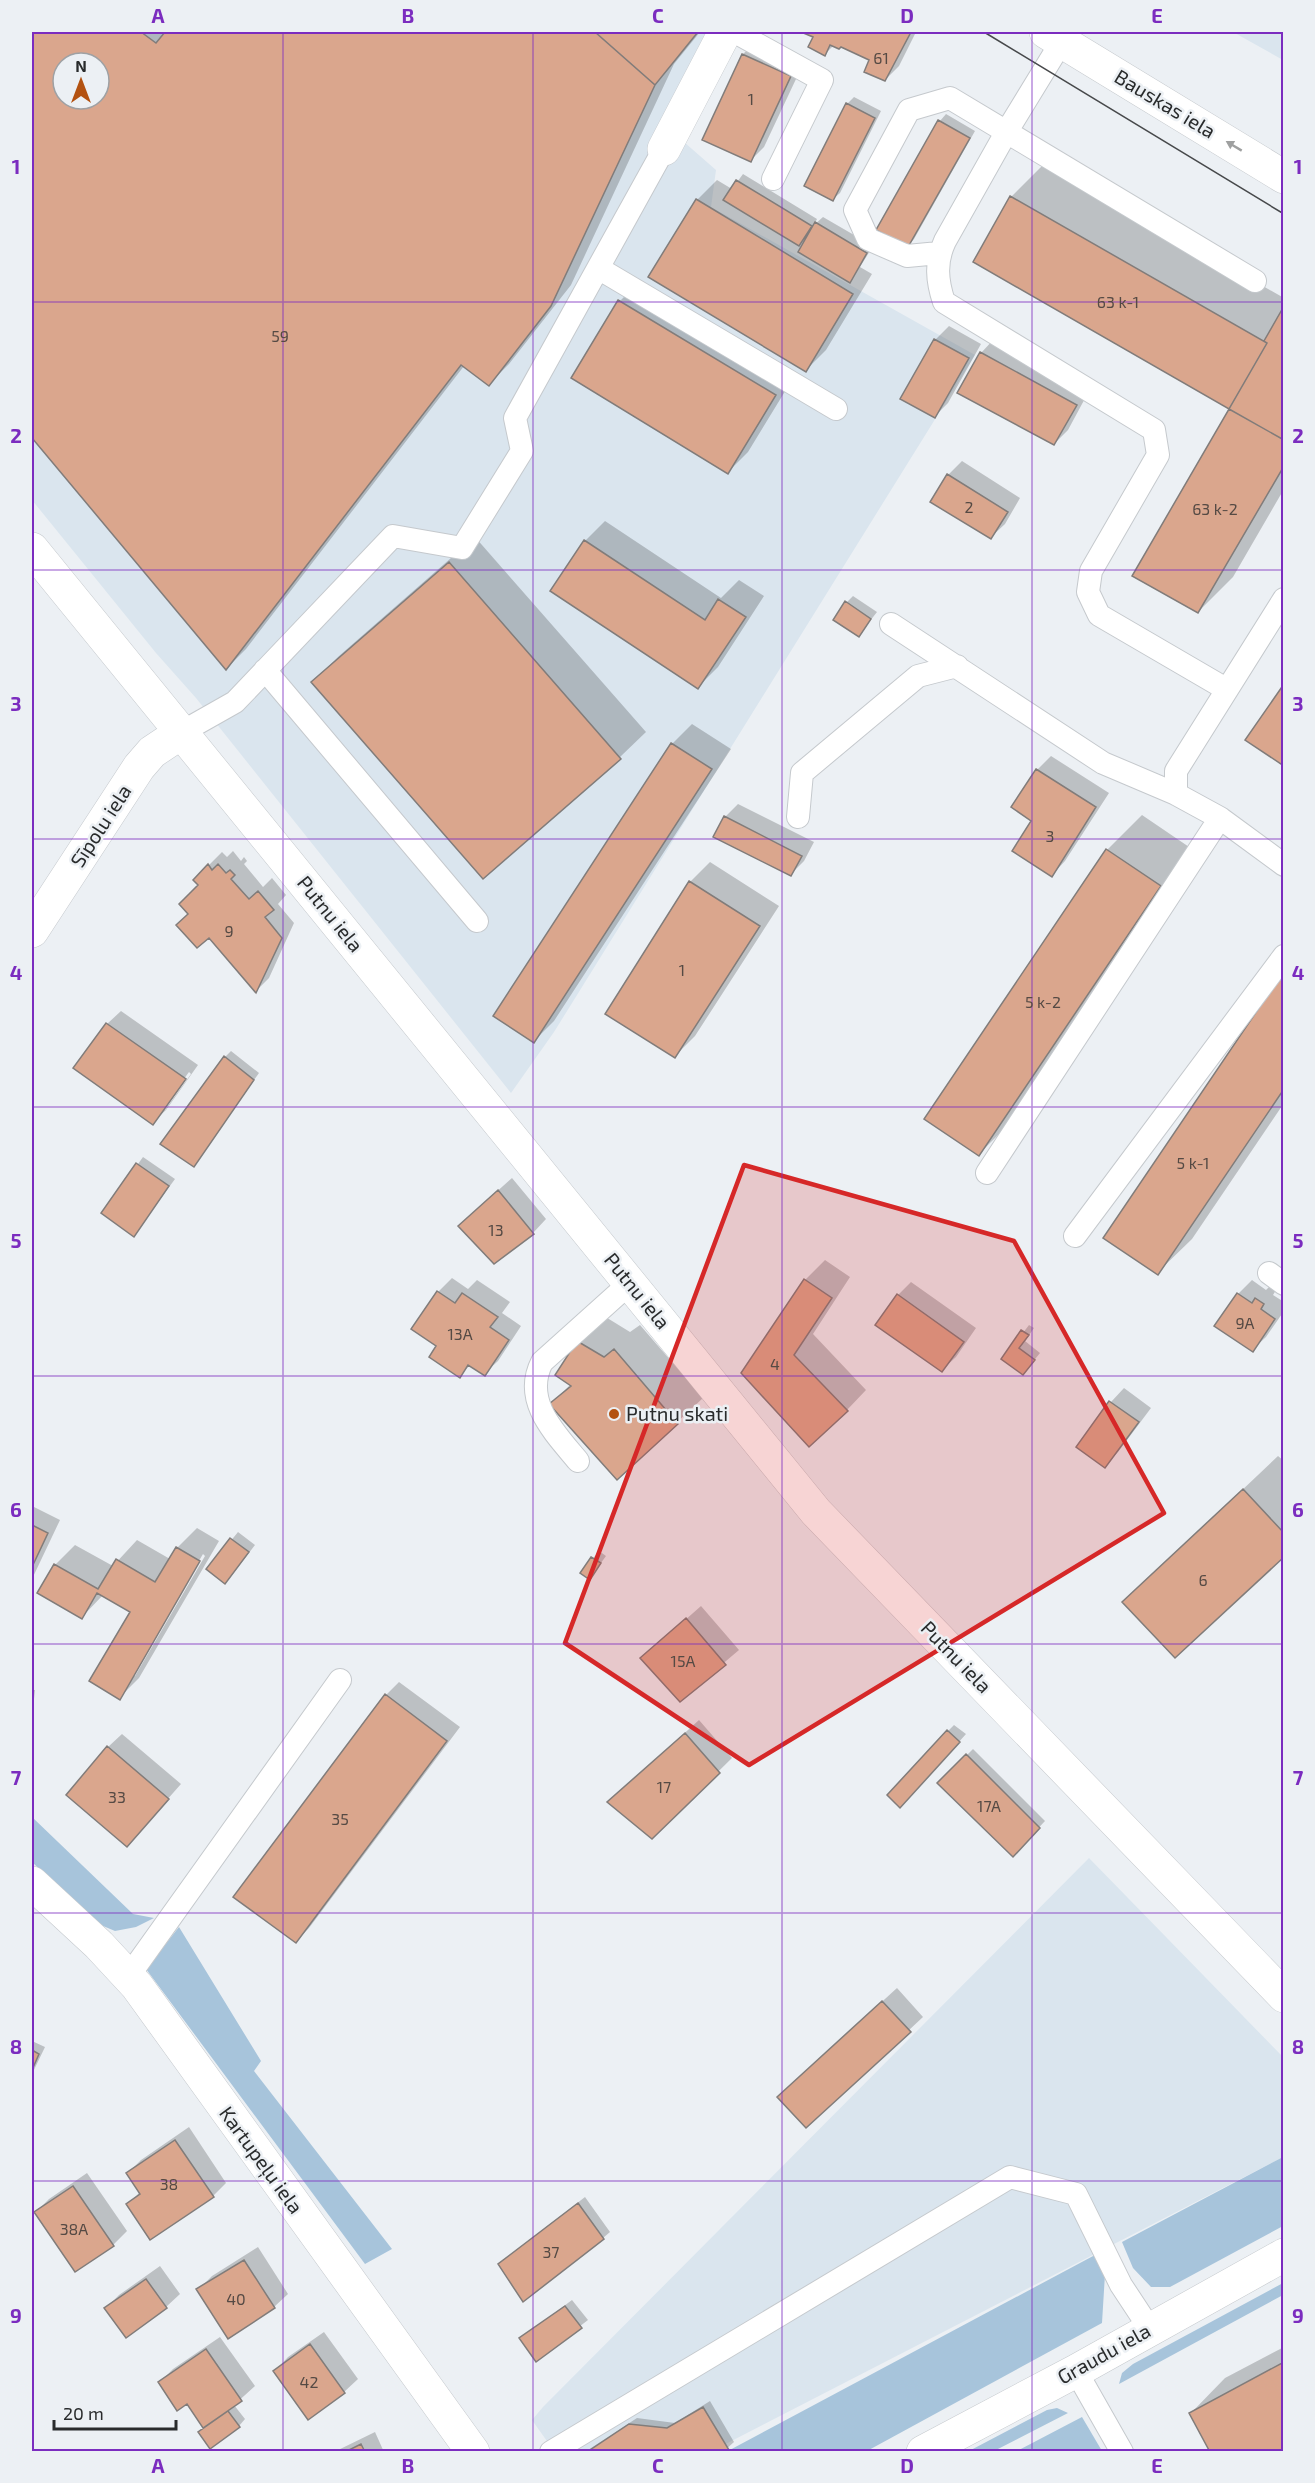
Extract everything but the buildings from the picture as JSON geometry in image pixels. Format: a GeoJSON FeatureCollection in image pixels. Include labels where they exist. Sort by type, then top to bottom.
{"type":"FeatureCollection","features":[{"type":"Feature","properties":{"kind":"street"},"geometry":{"type":"LineString","coordinates":[[664,149],[725,32]]}},
{"type":"Feature","properties":{"kind":"street","name":"Bauskas iela"},"geometry":{"type":"LineString","coordinates":[[1054,36],[1284,177]]}},
{"type":"Feature","properties":{"kind":"street","name":"Putnu iela"},"geometry":{"type":"LineString","coordinates":[[32,549],[816,1512],[1284,1996]]}},
{"type":"Feature","properties":{"kind":"street","name":"Sīpolu iela"},"geometry":{"type":"LineString","coordinates":[[32,931],[139,767],[152,752],[182,732]]}},
{"type":"Feature","properties":{"kind":"street","name":"Kartupeļu iela"},"geometry":{"type":"LineString","coordinates":[[32,1883],[99,1945],[128,1977],[473,2451]]}},
{"type":"Feature","properties":{"kind":"street","name":"Graudu iela"},"geometry":{"type":"LineString","coordinates":[[923,2451],[1076,2371],[1284,2255]]}},
{"type":"Feature","properties":{"kind":"lane"},"geometry":{"type":"LineString","coordinates":[[735,32],[822,80],[773,179]]}},
{"type":"Feature","properties":{"kind":"lane"},"geometry":{"type":"LineString","coordinates":[[1054,36],[1007,131],[939,254],[937,283],[944,302],[1154,430],[1158,455],[1091,572],[1088,592],[1099,615],[1226,689]]}},
{"type":"Feature","properties":{"kind":"lane"},"geometry":{"type":"LineString","coordinates":[[939,254],[907,256],[868,239],[855,210],[909,110],[950,98],[1255,281]]}},
{"type":"Feature","properties":{"kind":"lane"},"geometry":{"type":"LineString","coordinates":[[182,732],[235,702],[393,536],[462,548],[522,452],[514,418],[664,149]]}},
{"type":"Feature","properties":{"kind":"lane"},"geometry":{"type":"LineString","coordinates":[[598,268],[836,409]]}},
{"type":"Feature","properties":{"kind":"lane"},"geometry":{"type":"LineString","coordinates":[[1176,794],[1176,771],[1284,599]]}},
{"type":"Feature","properties":{"kind":"lane"},"geometry":{"type":"LineString","coordinates":[[891,624],[1103,763],[1176,794],[1220,818],[1284,865]]}},
{"type":"Feature","properties":{"kind":"lane"},"geometry":{"type":"LineString","coordinates":[[798,817],[802,774],[918,676],[957,666]]}},
{"type":"Feature","properties":{"kind":"lane"},"geometry":{"type":"LineString","coordinates":[[265,670],[477,921]]}},
{"type":"Feature","properties":{"kind":"lane"},"geometry":{"type":"LineString","coordinates":[[987,1173],[1220,818]]}},
{"type":"Feature","properties":{"kind":"lane"},"geometry":{"type":"LineString","coordinates":[[1075,1236],[1284,956]]}},
{"type":"Feature","properties":{"kind":"lane"},"geometry":{"type":"LineString","coordinates":[[578,1461],[549,1426],[539,1409],[535,1389],[536,1373],[542,1362],[630,1283]]}},
{"type":"Feature","properties":{"kind":"lane"},"geometry":{"type":"LineString","coordinates":[[128,1977],[340,1680]]}},
{"type":"Feature","properties":{"kind":"lane"},"geometry":{"type":"LineString","coordinates":[[551,2451],[1010,2177],[1076,2194],[1121,2285],[1150,2329]]}},
{"type":"Feature","properties":{"kind":"lane"},"geometry":{"type":"LineString","coordinates":[[1076,2371],[1122,2451]]}},
{"type":"Feature","properties":{"kind":"highlighted area"},"geometry":{"type":"Polygon","coordinates":[[[744,1165],[1014,1241],[1164,1513],[749,1765],[565,1643],[744,1165]]]}},
{"type":"Feature","properties":{"kind":"shaded area"},"geometry":{"type":"Polygon","coordinates":[[[32,32],[717,32],[676,135],[716,170],[711,207],[975,355],[554,1032],[511,1093],[196,698],[156,653],[32,500],[32,32]]]}},
{"type":"Feature","properties":{"kind":"shaded area"},"geometry":{"type":"Polygon","coordinates":[[[1233,32],[1283,32],[1283,60],[1233,32]]]}},
{"type":"Feature","properties":{"kind":"shaded area"},"geometry":{"type":"Polygon","coordinates":[[[32,1817],[133,1914],[154,1918],[136,1927],[115,1931],[96,1923],[32,1862],[32,1817]]]}},
{"type":"Feature","properties":{"kind":"shaded area"},"geometry":{"type":"Polygon","coordinates":[[[1089,1858],[1283,2057],[1283,2157],[712,2451],[554,2451],[532,2420],[543,2407],[1089,1858]]]}},
{"type":"Feature","properties":{"kind":"shaded area"},"geometry":{"type":"Polygon","coordinates":[[[179,1927],[261,2061],[254,2071],[392,2249],[365,2264],[146,1969],[179,1927]]]}},
{"type":"Feature","properties":{"kind":"shaded area"},"geometry":{"type":"Polygon","coordinates":[[[1283,2157],[1283,2226],[1170,2287],[1151,2287],[1133,2268],[1122,2242],[1283,2157]]]}},
{"type":"Feature","properties":{"kind":"shaded area"},"geometry":{"type":"Polygon","coordinates":[[[1095,2255],[1105,2274],[1102,2323],[867,2451],[726,2452],[1095,2255]]]}},
{"type":"Feature","properties":{"kind":"shaded area"},"geometry":{"type":"Polygon","coordinates":[[[1283,2283],[1283,2295],[1119,2384],[1122,2373],[1133,2364],[1283,2283]]]}},
{"type":"Feature","properties":{"kind":"shaded area"},"geometry":{"type":"Polygon","coordinates":[[[1057,2408],[1068,2413],[994,2451],[969,2451],[1047,2410],[1057,2408]]]}},
{"type":"Feature","properties":{"kind":"shaded area"},"geometry":{"type":"Polygon","coordinates":[[[1082,2417],[1102,2451],[1017,2451],[1082,2417]]]}},
{"type":"Feature","properties":{"kind":"tram line"},"geometry":{"type":"LineString","coordinates":[[984,32],[1284,214]]}},
{"type":"Feature","properties":{"kind":"place","name":"Putnu skati"},"geometry":{"type":"Point","coordinates":[614,1414]}}]}
